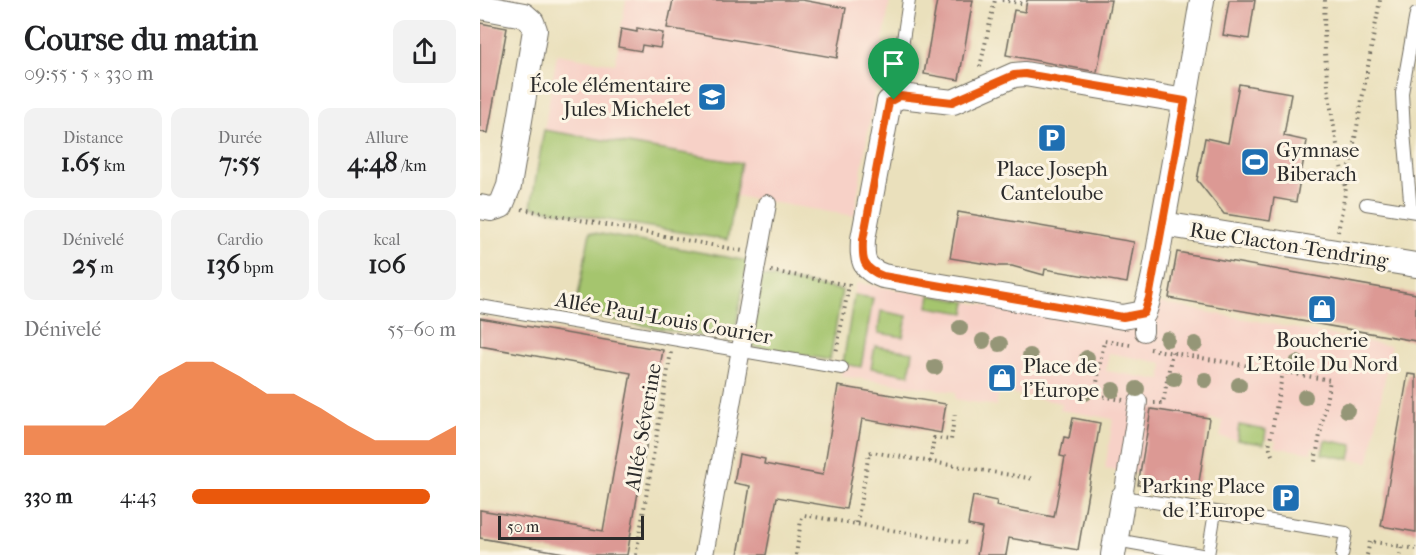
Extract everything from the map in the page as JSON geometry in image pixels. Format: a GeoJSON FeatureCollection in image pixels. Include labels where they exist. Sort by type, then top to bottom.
{"type":"FeatureCollection","features":[{"type":"Feature","properties":{"kind":"street"},"geometry":{"type":"LineString","coordinates":[[1185,101],[1025,74],[1014,75],[952,102],[900,96],[889,102],[863,240],[862,259],[871,271],[883,276],[1144,322],[1163,224],[1185,101],[1202,0]]}},
{"type":"Feature","properties":{"kind":"street"},"geometry":{"type":"LineString","coordinates":[[480,7],[525,15],[532,22],[535,30],[497,199]]}},
{"type":"Feature","properties":{"kind":"street"},"geometry":{"type":"LineString","coordinates":[[704,555],[767,204]]}},
{"type":"Feature","properties":{"kind":"street","name":"Rue Clacton-Tendring"},"geometry":{"type":"LineString","coordinates":[[1163,224],[1416,266]]}},
{"type":"Feature","properties":{"kind":"street"},"geometry":{"type":"LineString","coordinates":[[1114,547],[1138,402]]}},
{"type":"Feature","properties":{"kind":"lane"},"geometry":{"type":"LineString","coordinates":[[894,100],[909,0]]}},
{"type":"Feature","properties":{"kind":"lane"},"geometry":{"type":"LineString","coordinates":[[1366,204],[1414,212],[1404,132],[1402,93],[1416,14]]}},
{"type":"Feature","properties":{"kind":"lane","name":"Allée Paul-Louis Courier"},"geometry":{"type":"LineString","coordinates":[[480,306],[838,367]]}},
{"type":"Feature","properties":{"kind":"lane"},"geometry":{"type":"LineString","coordinates":[[1123,497],[1346,532],[1342,555]]}},
{"type":"Feature","properties":{"kind":"lane"},"geometry":{"type":"LineString","coordinates":[[1208,555],[1215,512]]}},
{"type":"Feature","properties":{"kind":"lane"},"geometry":{"type":"LineString","coordinates":[[1114,547],[1202,555]]}},
{"type":"Feature","properties":{"kind":"path"},"geometry":{"type":"LineString","coordinates":[[986,88],[980,70],[995,0]]}},
{"type":"Feature","properties":{"kind":"path"},"geometry":{"type":"LineString","coordinates":[[1002,0],[1026,4]]}},
{"type":"Feature","properties":{"kind":"path"},"geometry":{"type":"LineString","coordinates":[[1325,0],[1323,29],[1329,103],[1345,190]]}},
{"type":"Feature","properties":{"kind":"path"},"geometry":{"type":"LineString","coordinates":[[1334,252],[1380,0]]}},
{"type":"Feature","properties":{"kind":"path"},"geometry":{"type":"LineString","coordinates":[[497,199],[525,189],[521,210],[757,261],[849,285],[838,367]]}},
{"type":"Feature","properties":{"kind":"path","name":"Allée Séverine"},"geometry":{"type":"LineString","coordinates":[[636,555],[673,340]]}},
{"type":"Feature","properties":{"kind":"path"},"geometry":{"type":"LineString","coordinates":[[1172,352],[1163,403],[1138,402],[1095,395],[1104,341],[1172,352],[1330,380],[1315,462]]}},
{"type":"Feature","properties":{"kind":"path"},"geometry":{"type":"LineString","coordinates":[[1272,455],[1269,446],[1283,372]]}},
{"type":"Feature","properties":{"kind":"path"},"geometry":{"type":"LineString","coordinates":[[930,462],[934,438],[951,440],[955,412]]}},
{"type":"Feature","properties":{"kind":"path"},"geometry":{"type":"LineString","coordinates":[[856,523],[869,453],[880,452],[1034,480]]}},
{"type":"Feature","properties":{"kind":"path"},"geometry":{"type":"LineString","coordinates":[[796,555],[801,520],[804,515],[967,543]]}},
{"type":"Feature","properties":{"kind":"path"},"geometry":{"type":"LineString","coordinates":[[1367,555],[1370,541],[1416,549]]}},
{"type":"Feature","properties":{"kind":"path"},"geometry":{"type":"LineString","coordinates":[[1400,555],[1402,546]]}},
{"type":"Feature","properties":{"kind":"shaded area","name":"École élémentaire Jules Michelet"},"geometry":{"type":"Polygon","coordinates":[[[626,0],[890,0],[854,216],[735,196],[740,163],[544,130],[557,54],[615,64],[626,0]]]}},
{"type":"Feature","properties":{"kind":"shaded area","name":"Place de l'Europe"},"geometry":{"type":"Polygon","coordinates":[[[857,283],[930,295],[929,307],[965,312],[967,302],[1153,333],[1159,303],[1391,346],[1369,462],[1350,459],[1352,445],[1325,440],[1323,449],[1312,447],[1311,453],[1275,447],[1276,441],[1265,439],[1266,430],[1240,425],[1237,440],[1220,437],[1223,421],[1151,409],[1140,474],[1105,469],[1113,419],[1060,410],[1061,403],[999,391],[996,406],[955,399],[956,392],[841,376],[843,364],[861,367],[873,298],[854,295],[857,283]],[[1109,353],[1106,371],[1161,380],[1163,363],[1109,353]]]}},
{"type":"Feature","properties":{"kind":"green space"},"geometry":{"type":"Polygon","coordinates":[[[544,130],[741,163],[727,240],[531,207],[544,130]]]}},
{"type":"Feature","properties":{"kind":"green space"},"geometry":{"type":"Polygon","coordinates":[[[590,232],[748,261],[733,342],[575,313],[590,232]]]}},
{"type":"Feature","properties":{"kind":"green space"},"geometry":{"type":"Polygon","coordinates":[[[762,276],[842,290],[830,360],[750,346],[762,276]]]}},
{"type":"Feature","properties":{"kind":"green space"},"geometry":{"type":"Polygon","coordinates":[[[854,295],[873,298],[861,367],[843,364],[854,295]]]}},
{"type":"Feature","properties":{"kind":"green space"},"geometry":{"type":"Polygon","coordinates":[[[930,295],[967,302],[965,313],[928,307],[930,295]]]}},
{"type":"Feature","properties":{"kind":"green space"},"geometry":{"type":"Polygon","coordinates":[[[881,311],[907,316],[903,337],[878,333],[881,311]]]}},
{"type":"Feature","properties":{"kind":"green space"},"geometry":{"type":"Polygon","coordinates":[[[875,346],[913,352],[909,375],[871,368],[875,346]]]}},
{"type":"Feature","properties":{"kind":"green space"},"geometry":{"type":"Polygon","coordinates":[[[1239,425],[1266,430],[1264,444],[1237,440],[1239,425]]]}},
{"type":"Feature","properties":{"kind":"green space"},"geometry":{"type":"Polygon","coordinates":[[[1325,440],[1353,445],[1350,459],[1322,454],[1325,440]]]}},
{"type":"Feature","properties":{"kind":"building"},"geometry":{"type":"Polygon","coordinates":[[[673,0],[802,0],[846,8],[837,58],[667,28],[673,0]]]}},
{"type":"Feature","properties":{"kind":"building"},"geometry":{"type":"Polygon","coordinates":[[[937,0],[973,0],[959,80],[924,74],[937,0]]]}},
{"type":"Feature","properties":{"kind":"building"},"geometry":{"type":"Polygon","coordinates":[[[1027,0],[1111,0],[1097,72],[1006,55],[1014,10],[1025,12],[1027,0]]]}},
{"type":"Feature","properties":{"kind":"building"},"geometry":{"type":"Polygon","coordinates":[[[1229,0],[1255,0],[1249,39],[1223,35],[1229,0]]]}},
{"type":"Feature","properties":{"kind":"building"},"geometry":{"type":"Polygon","coordinates":[[[480,23],[507,28],[488,133],[480,132],[480,23]]]}},
{"type":"Feature","properties":{"kind":"building"},"geometry":{"type":"Polygon","coordinates":[[[637,28],[663,33],[660,48],[642,45],[641,51],[618,47],[621,29],[637,32],[637,28]]]}},
{"type":"Feature","properties":{"kind":"building","name":"Gymnase Biberach"},"geometry":{"type":"Polygon","coordinates":[[[1239,84],[1291,93],[1284,136],[1307,141],[1296,202],[1274,198],[1270,221],[1224,214],[1197,180],[1205,138],[1228,143],[1239,84]]]}},
{"type":"Feature","properties":{"kind":"building"},"geometry":{"type":"Polygon","coordinates":[[[958,212],[1134,242],[1127,283],[1045,269],[1044,275],[1012,266],[950,258],[958,212]]]}},
{"type":"Feature","properties":{"kind":"building"},"geometry":{"type":"Polygon","coordinates":[[[1177,252],[1416,294],[1416,341],[1169,298],[1177,252]]]}},
{"type":"Feature","properties":{"kind":"building"},"geometry":{"type":"Polygon","coordinates":[[[480,318],[663,350],[627,555],[575,555],[480,538],[480,510],[603,531],[631,373],[480,346],[480,318]]]}},
{"type":"Feature","properties":{"kind":"building"},"geometry":{"type":"Polygon","coordinates":[[[1408,374],[1416,375],[1416,532],[1381,526],[1408,374]]]}},
{"type":"Feature","properties":{"kind":"building"},"geometry":{"type":"Polygon","coordinates":[[[838,386],[946,404],[941,433],[862,419],[846,509],[777,497],[766,555],[738,555],[750,486],[734,483],[739,454],[765,459],[764,464],[823,475],[838,386]]]}},
{"type":"Feature","properties":{"kind":"building"},"geometry":{"type":"Polygon","coordinates":[[[1151,409],[1209,418],[1197,495],[1138,485],[1151,409]]]}},
{"type":"Feature","properties":{"kind":"building"},"geometry":{"type":"Polygon","coordinates":[[[1073,418],[1100,423],[1078,550],[1009,538],[1006,555],[977,555],[982,528],[968,525],[973,496],[997,501],[996,506],[1054,517],[1065,457],[1060,456],[1064,437],[1069,438],[1073,418]]]}},
{"type":"Feature","properties":{"kind":"place","name":"École élémentaire Jules Michelet"},"geometry":{"type":"Point","coordinates":[712,97]}},
{"type":"Feature","properties":{"kind":"place","name":"Place Joseph Canteloube"},"geometry":{"type":"Point","coordinates":[1052,138]}},
{"type":"Feature","properties":{"kind":"place","name":"Gymnase Biberach"},"geometry":{"type":"Point","coordinates":[1255,162]}},
{"type":"Feature","properties":{"kind":"place","name":"Boucherie L’Etoile Du Nord"},"geometry":{"type":"Point","coordinates":[1322,309]}},
{"type":"Feature","properties":{"kind":"place","name":"Place de l'Europe"},"geometry":{"type":"Point","coordinates":[1002,378]}},
{"type":"Feature","properties":{"kind":"place","name":"Parking Place de l'Europe"},"geometry":{"type":"Point","coordinates":[1286,498]}},
{"type":"Feature","properties":{"kind":"route"},"geometry":{"type":"LineString","coordinates":[[1025,74],[1185,101],[1149,298],[1144,313],[1123,317],[883,276],[871,271],[862,259],[863,240],[889,102],[894,100],[900,96],[952,102],[1014,75],[1025,74]]}}]}
